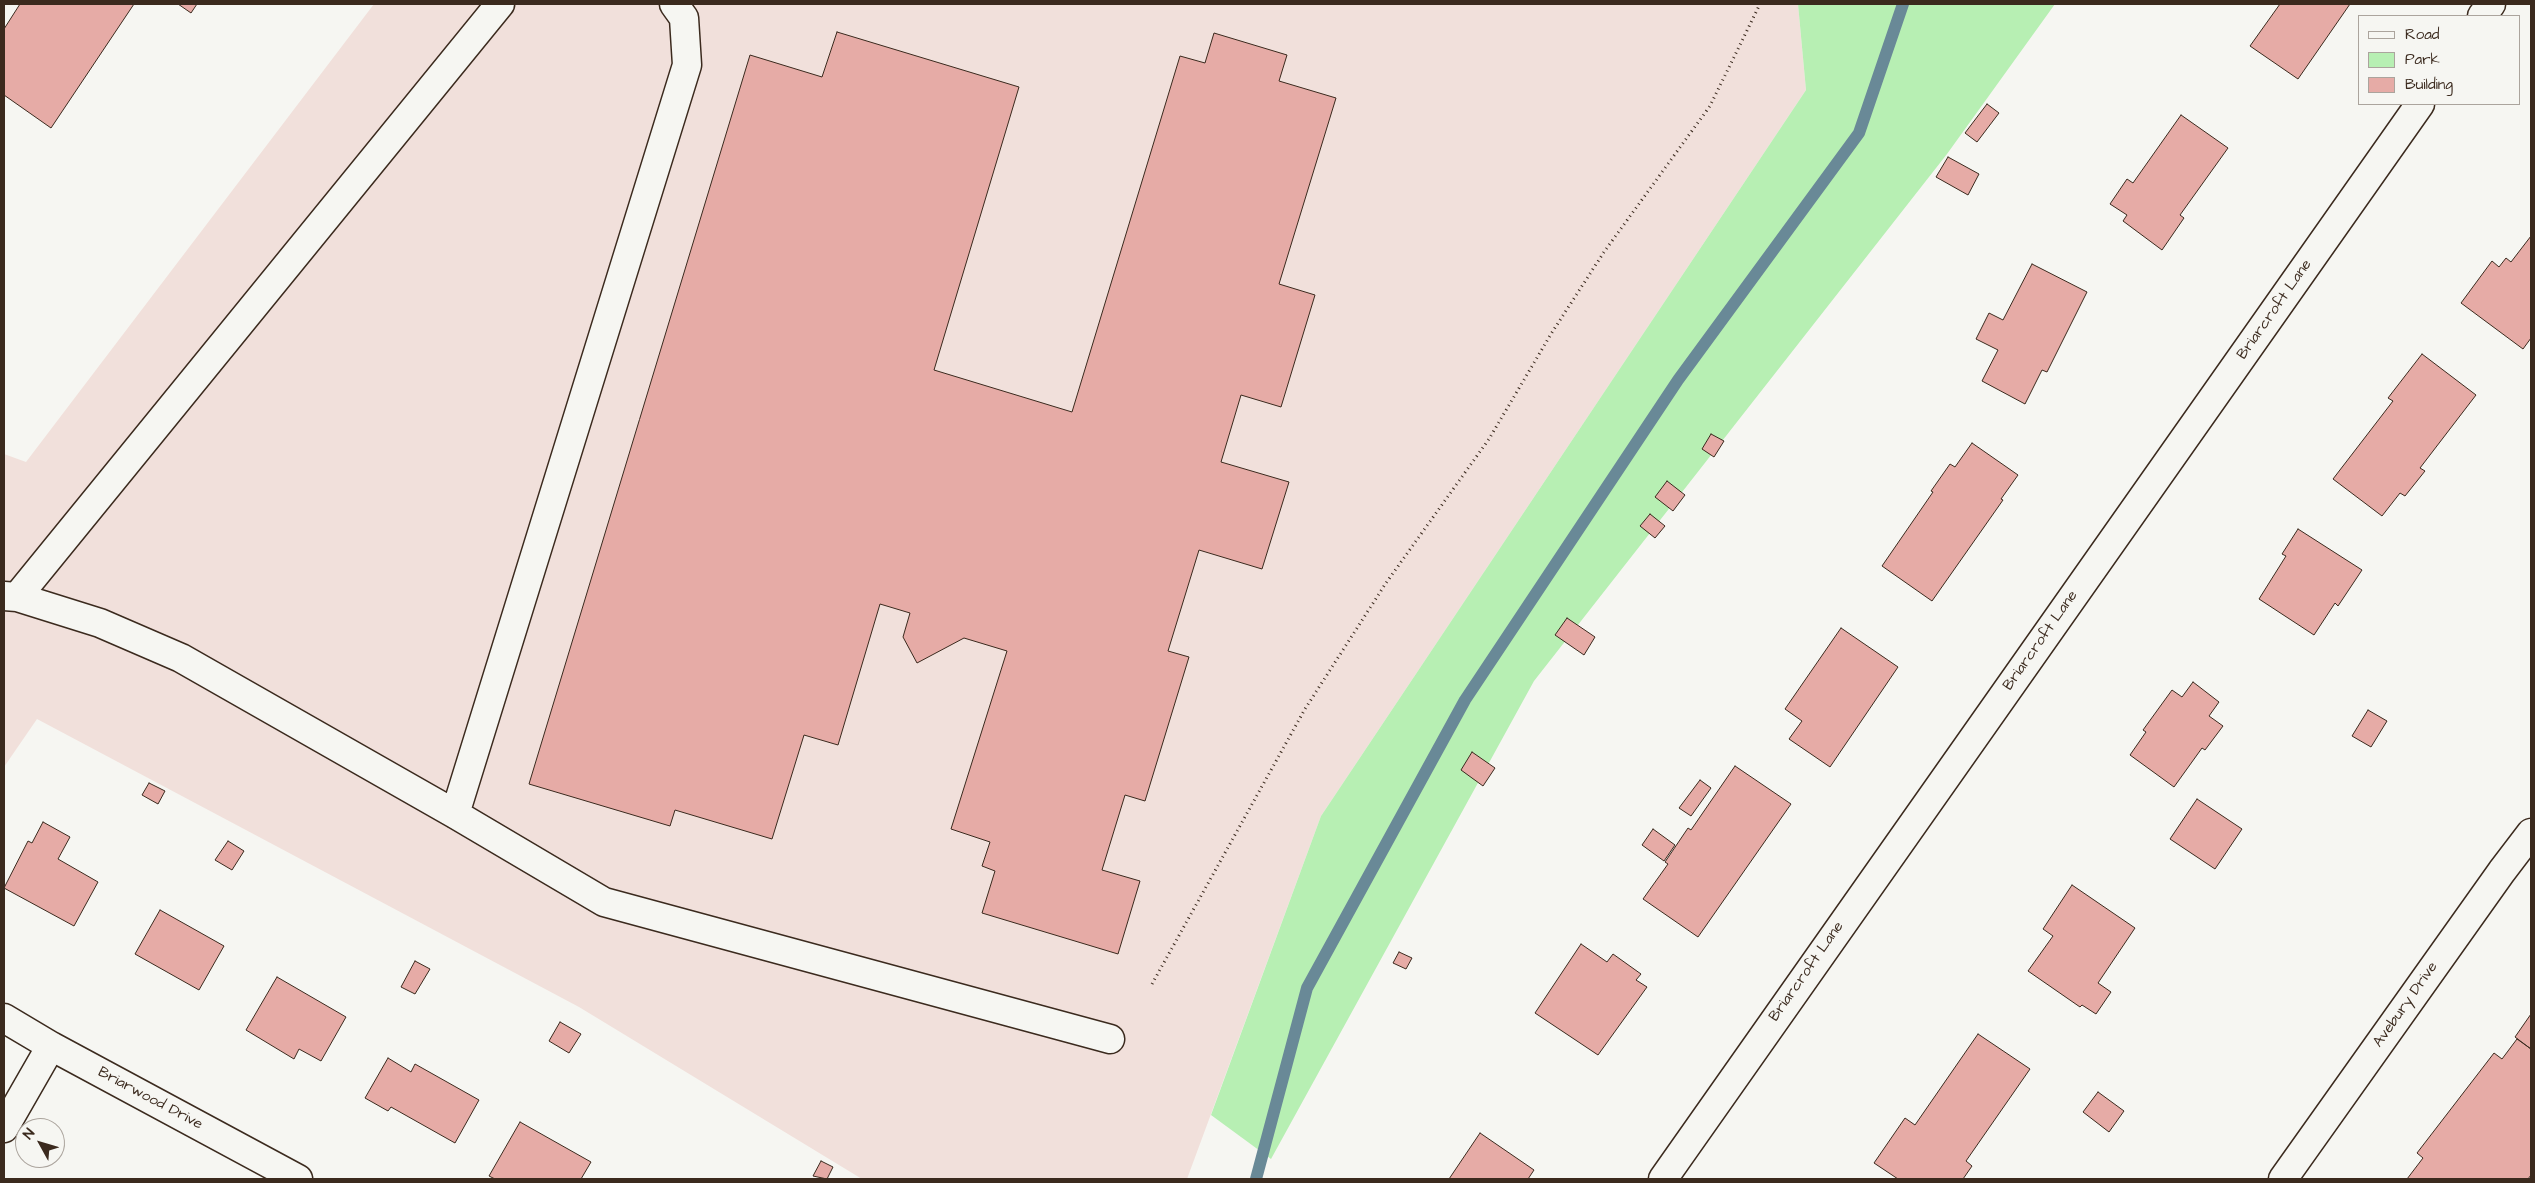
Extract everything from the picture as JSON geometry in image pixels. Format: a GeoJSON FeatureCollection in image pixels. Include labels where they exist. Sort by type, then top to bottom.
{"type":"FeatureCollection","features":[{"type":"Feature","properties":{"kind":"street"},"geometry":{"type":"LineString","coordinates":[[500,4],[10,596],[100,623],[181,658],[455,814],[604,902],[1110,1039]]}},
{"type":"Feature","properties":{"kind":"street"},"geometry":{"type":"LineString","coordinates":[[455,814],[687,65],[684,18],[674,4]]}},
{"type":"Feature","properties":{"kind":"street"},"geometry":{"type":"LineString","coordinates":[[2483,15],[2491,4]]}},
{"type":"Feature","properties":{"kind":"street","name":"Briarcroft Lane"},"geometry":{"type":"LineString","coordinates":[[1663,1179],[2419,105]]}},
{"type":"Feature","properties":{"kind":"street","name":"Avebury Drive"},"geometry":{"type":"LineString","coordinates":[[2283,1179],[2502,870],[2531,833]]}},
{"type":"Feature","properties":{"kind":"street","name":"Briarwood Drive"},"geometry":{"type":"LineString","coordinates":[[4,1018],[51,1046],[298,1179]]}},
{"type":"Feature","properties":{"kind":"street"},"geometry":{"type":"LineString","coordinates":[[4,1128],[51,1046]]}},
{"type":"Feature","properties":{"kind":"path"},"geometry":{"type":"LineString","coordinates":[[1152,984],[1305,708],[1386,584],[1489,440],[1552,334],[1604,252],[1710,106],[1760,4]]}},
{"type":"Feature","properties":{"kind":"shaded area"},"geometry":{"type":"Polygon","coordinates":[[[374,4],[1798,4],[1806,90],[1321,816],[1187,1179],[862,1179],[579,1007],[37,719],[4,767],[4,454],[26,462],[374,4]]]}},
{"type":"Feature","properties":{"kind":"green space"},"geometry":{"type":"Polygon","coordinates":[[[1798,4],[2055,4],[1947,154],[1534,681],[1271,1159],[1211,1115],[1321,816],[1806,90],[1798,4]]]}},
{"type":"Feature","properties":{"kind":"building"},"geometry":{"type":"Polygon","coordinates":[[[20,4],[134,4],[51,128],[4,95],[4,29],[20,4]]]}},
{"type":"Feature","properties":{"kind":"building"},"geometry":{"type":"Polygon","coordinates":[[[178,4],[197,4],[191,13],[178,4]]]}},
{"type":"Feature","properties":{"kind":"building"},"geometry":{"type":"Polygon","coordinates":[[[2280,4],[2350,4],[2298,79],[2250,46],[2280,4]]]}},
{"type":"Feature","properties":{"kind":"building"},"geometry":{"type":"Polygon","coordinates":[[[837,32],[1019,87],[934,370],[1072,412],[1180,56],[1205,63],[1214,33],[1287,55],[1279,81],[1336,98],[1279,284],[1315,295],[1281,407],[1241,395],[1221,462],[1289,482],[1262,569],[1199,550],[1168,651],[1189,657],[1145,801],[1125,795],[1102,870],[1140,881],[1118,954],[982,913],[995,871],[982,866],[990,842],[951,829],[1007,651],[964,638],[917,663],[903,637],[910,613],[880,604],[838,745],[804,735],[772,839],[675,810],[670,826],[529,784],[750,55],[822,77],[837,32]]]}},
{"type":"Feature","properties":{"kind":"building"},"geometry":{"type":"Polygon","coordinates":[[[1987,104],[1999,113],[1977,142],[1965,133],[1987,104]]]}},
{"type":"Feature","properties":{"kind":"building"},"geometry":{"type":"Polygon","coordinates":[[[2181,115],[2228,148],[2180,215],[2184,218],[2162,250],[2123,221],[2127,215],[2110,204],[2127,179],[2133,183],[2181,115]]]}},
{"type":"Feature","properties":{"kind":"building"},"geometry":{"type":"Polygon","coordinates":[[[1948,157],[1979,174],[1968,195],[1936,177],[1948,157]]]}},
{"type":"Feature","properties":{"kind":"building"},"geometry":{"type":"Polygon","coordinates":[[[2531,236],[2531,338],[2523,349],[2461,303],[2492,261],[2499,267],[2506,258],[2511,262],[2531,236]]]}},
{"type":"Feature","properties":{"kind":"building"},"geometry":{"type":"Polygon","coordinates":[[[2032,264],[2087,292],[2047,372],[2042,370],[2025,404],[1982,381],[1998,350],[1976,339],[1989,313],[2003,320],[2032,264]]]}},
{"type":"Feature","properties":{"kind":"building"},"geometry":{"type":"Polygon","coordinates":[[[2422,354],[2476,395],[2420,468],[2425,471],[2405,496],[2400,493],[2382,516],[2333,479],[2393,401],[2388,398],[2422,354]]]}},
{"type":"Feature","properties":{"kind":"building"},"geometry":{"type":"Polygon","coordinates":[[[1711,434],[1724,441],[1714,457],[1702,449],[1711,434]]]}},
{"type":"Feature","properties":{"kind":"building"},"geometry":{"type":"Polygon","coordinates":[[[1972,443],[2018,475],[2001,499],[2003,500],[1932,601],[1882,566],[1950,464],[1955,467],[1972,443]]]}},
{"type":"Feature","properties":{"kind":"building"},"geometry":{"type":"Polygon","coordinates":[[[1667,481],[1685,495],[1673,511],[1655,497],[1667,481]]]}},
{"type":"Feature","properties":{"kind":"building"},"geometry":{"type":"Polygon","coordinates":[[[1650,514],[1665,526],[1655,538],[1640,526],[1650,514]]]}},
{"type":"Feature","properties":{"kind":"building"},"geometry":{"type":"Polygon","coordinates":[[[2298,529],[2362,570],[2338,606],[2335,603],[2314,635],[2259,599],[2286,556],[2282,554],[2298,529]]]}},
{"type":"Feature","properties":{"kind":"building"},"geometry":{"type":"Polygon","coordinates":[[[1567,618],[1595,637],[1584,655],[1555,635],[1567,618]]]}},
{"type":"Feature","properties":{"kind":"building"},"geometry":{"type":"Polygon","coordinates":[[[1841,628],[1898,667],[1830,767],[1789,739],[1802,721],[1785,709],[1841,628]]]}},
{"type":"Feature","properties":{"kind":"building"},"geometry":{"type":"Polygon","coordinates":[[[2193,682],[2219,702],[2209,716],[2223,726],[2205,750],[2202,748],[2174,787],[2130,755],[2146,732],[2143,730],[2172,690],[2182,697],[2193,682]]]}},
{"type":"Feature","properties":{"kind":"building"},"geometry":{"type":"Polygon","coordinates":[[[2368,710],[2387,721],[2371,747],[2352,736],[2368,710]]]}},
{"type":"Feature","properties":{"kind":"building"},"geometry":{"type":"Polygon","coordinates":[[[1472,752],[1495,768],[1483,786],[1461,770],[1472,752]]]}},
{"type":"Feature","properties":{"kind":"building"},"geometry":{"type":"Polygon","coordinates":[[[1735,766],[1791,804],[1698,937],[1643,899],[1668,864],[1665,862],[1688,828],[1691,830],[1735,766]]]}},
{"type":"Feature","properties":{"kind":"building"},"geometry":{"type":"Polygon","coordinates":[[[1700,780],[1711,788],[1691,816],[1679,808],[1700,780]]]}},
{"type":"Feature","properties":{"kind":"building"},"geometry":{"type":"Polygon","coordinates":[[[149,783],[165,791],[158,804],[142,795],[149,783]]]}},
{"type":"Feature","properties":{"kind":"building"},"geometry":{"type":"Polygon","coordinates":[[[2197,799],[2242,829],[2215,869],[2170,839],[2197,799]]]}},
{"type":"Feature","properties":{"kind":"building"},"geometry":{"type":"Polygon","coordinates":[[[43,822],[70,837],[58,859],[98,882],[74,926],[4,888],[28,841],[32,843],[43,822]]]}},
{"type":"Feature","properties":{"kind":"building"},"geometry":{"type":"Polygon","coordinates":[[[1653,829],[1675,845],[1664,861],[1642,845],[1653,829]]]}},
{"type":"Feature","properties":{"kind":"building"},"geometry":{"type":"Polygon","coordinates":[[[228,841],[244,851],[232,870],[215,860],[228,841]]]}},
{"type":"Feature","properties":{"kind":"building"},"geometry":{"type":"Polygon","coordinates":[[[2072,885],[2135,928],[2098,983],[2111,992],[2096,1014],[2082,1005],[2080,1007],[2028,971],[2053,936],[2043,929],[2072,885]]]}},
{"type":"Feature","properties":{"kind":"building"},"geometry":{"type":"Polygon","coordinates":[[[160,910],[224,946],[199,990],[135,954],[160,910]]]}},
{"type":"Feature","properties":{"kind":"building"},"geometry":{"type":"Polygon","coordinates":[[[1581,944],[1607,962],[1613,954],[1641,974],[1636,980],[1647,987],[1598,1055],[1535,1013],[1581,944]]]}},
{"type":"Feature","properties":{"kind":"building"},"geometry":{"type":"Polygon","coordinates":[[[1399,952],[1412,958],[1406,969],[1393,963],[1399,952]]]}},
{"type":"Feature","properties":{"kind":"building"},"geometry":{"type":"Polygon","coordinates":[[[415,961],[430,969],[415,994],[401,987],[415,961]]]}},
{"type":"Feature","properties":{"kind":"building"},"geometry":{"type":"Polygon","coordinates":[[[277,977],[346,1017],[321,1061],[299,1049],[294,1059],[246,1030],[277,977]]]}},
{"type":"Feature","properties":{"kind":"building"},"geometry":{"type":"Polygon","coordinates":[[[2531,1014],[2531,1049],[2515,1037],[2531,1014]]]}},
{"type":"Feature","properties":{"kind":"building"},"geometry":{"type":"Polygon","coordinates":[[[560,1022],[581,1034],[569,1053],[549,1041],[560,1022]]]}},
{"type":"Feature","properties":{"kind":"building"},"geometry":{"type":"Polygon","coordinates":[[[1978,1034],[2030,1069],[1966,1161],[1972,1166],[1963,1179],[1898,1179],[1874,1163],[1905,1118],[1915,1125],[1978,1034]]]}},
{"type":"Feature","properties":{"kind":"building"},"geometry":{"type":"Polygon","coordinates":[[[2517,1039],[2531,1049],[2531,1175],[2528,1179],[2407,1179],[2423,1158],[2417,1153],[2494,1053],[2502,1059],[2517,1039]]]}},
{"type":"Feature","properties":{"kind":"building"},"geometry":{"type":"Polygon","coordinates":[[[388,1058],[411,1072],[415,1064],[479,1100],[455,1143],[391,1107],[388,1111],[365,1098],[388,1058]]]}},
{"type":"Feature","properties":{"kind":"building"},"geometry":{"type":"Polygon","coordinates":[[[2098,1092],[2124,1111],[2109,1132],[2083,1112],[2098,1092]]]}},
{"type":"Feature","properties":{"kind":"building"},"geometry":{"type":"Polygon","coordinates":[[[520,1122],[591,1162],[581,1179],[495,1179],[489,1176],[520,1122]]]}},
{"type":"Feature","properties":{"kind":"building"},"geometry":{"type":"Polygon","coordinates":[[[1480,1133],[1534,1170],[1528,1179],[1449,1179],[1480,1133]]]}},
{"type":"Feature","properties":{"kind":"building"},"geometry":{"type":"Polygon","coordinates":[[[821,1161],[833,1167],[827,1179],[813,1176],[821,1161]]]}},
{"type":"Feature","properties":{"kind":"waterway"},"geometry":{"type":"LineString","coordinates":[[1256,1179],[1307,988],[1465,700],[1678,380],[1859,133],[1903,4]]}}]}
